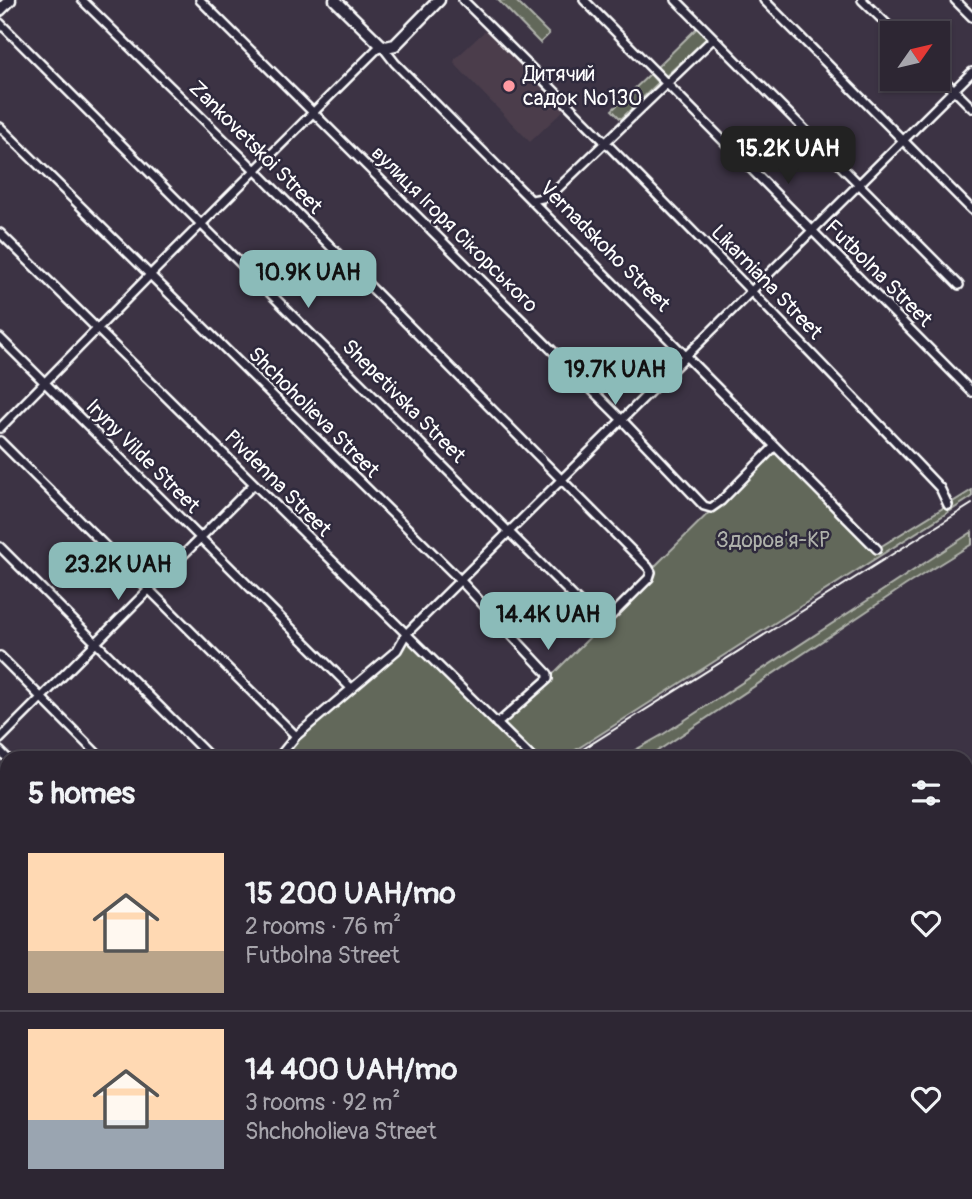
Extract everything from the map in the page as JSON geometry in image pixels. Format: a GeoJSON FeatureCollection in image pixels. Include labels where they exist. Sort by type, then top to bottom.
{"type":"FeatureCollection","features":[{"type":"Feature","properties":{"kind":"street"},"geometry":{"type":"LineString","coordinates":[[0,10],[10,0]]}},
{"type":"Feature","properties":{"kind":"street","name":"Zankovetskoi Street"},"geometry":{"type":"LineString","coordinates":[[82,0],[256,171],[651,572],[649,578],[606,621]]}},
{"type":"Feature","properties":{"kind":"street","name":"вулиця Ігоря Сікорського"},"geometry":{"type":"LineString","coordinates":[[200,0],[622,420],[704,506],[708,508],[721,501],[775,446]]}},
{"type":"Feature","properties":{"kind":"street","name":"Vernadskoho Street"},"geometry":{"type":"LineString","coordinates":[[335,0],[877,549]]}},
{"type":"Feature","properties":{"kind":"street"},"geometry":{"type":"LineString","coordinates":[[0,428],[381,45],[386,47],[395,44],[439,0]]}},
{"type":"Feature","properties":{"kind":"street","name":"Likarniana Street"},"geometry":{"type":"LineString","coordinates":[[463,0],[606,141],[753,292],[940,488],[948,505]]}},
{"type":"Feature","properties":{"kind":"street","name":"Futbolna Street"},"geometry":{"type":"LineString","coordinates":[[584,0],[972,392]]}},
{"type":"Feature","properties":{"kind":"street"},"geometry":{"type":"LineString","coordinates":[[676,0],[958,285]]}},
{"type":"Feature","properties":{"kind":"street"},"geometry":{"type":"LineString","coordinates":[[764,0],[972,210]]}},
{"type":"Feature","properties":{"kind":"street"},"geometry":{"type":"LineString","coordinates":[[862,0],[884,21]]}},
{"type":"Feature","properties":{"kind":"street"},"geometry":{"type":"LineString","coordinates":[[955,0],[972,17]]}},
{"type":"Feature","properties":{"kind":"street","name":"Shepetivska Street"},"geometry":{"type":"LineString","coordinates":[[0,23],[599,622],[606,621]]}},
{"type":"Feature","properties":{"kind":"street"},"geometry":{"type":"LineString","coordinates":[[532,200],[547,197],[555,191],[713,39]]}},
{"type":"Feature","properties":{"kind":"street"},"geometry":{"type":"LineString","coordinates":[[284,751],[296,736],[397,650],[406,634],[972,72]]}},
{"type":"Feature","properties":{"kind":"street"},"geometry":{"type":"LineString","coordinates":[[950,86],[972,108]]}},
{"type":"Feature","properties":{"kind":"street","name":"Shchoholieva Street"},"geometry":{"type":"LineString","coordinates":[[0,127],[461,581],[549,677],[498,724]]}},
{"type":"Feature","properties":{"kind":"street","name":"Pivdenna Street"},"geometry":{"type":"LineString","coordinates":[[0,233],[524,751]]}},
{"type":"Feature","properties":{"kind":"street","name":"Iryny Vilde Street"},"geometry":{"type":"LineString","coordinates":[[0,338],[351,688]]}},
{"type":"Feature","properties":{"kind":"street"},"geometry":{"type":"LineString","coordinates":[[0,441],[296,736]]}},
{"type":"Feature","properties":{"kind":"street"},"geometry":{"type":"LineString","coordinates":[[0,739],[254,484]]}},
{"type":"Feature","properties":{"kind":"street"},"geometry":{"type":"LineString","coordinates":[[0,547],[204,751]]}},
{"type":"Feature","properties":{"kind":"street"},"geometry":{"type":"LineString","coordinates":[[0,656],[95,751]]}},
{"type":"Feature","properties":{"kind":"shaded area","name":"Дитячий садок №130"},"geometry":{"type":"Polygon","coordinates":[[[486,30],[566,108],[530,142],[454,63],[486,30]]]}},
{"type":"Feature","properties":{"kind":"green space"},"geometry":{"type":"Polygon","coordinates":[[[498,0],[515,0],[549,34],[540,43],[498,0]]]}},
{"type":"Feature","properties":{"kind":"green space"},"geometry":{"type":"Polygon","coordinates":[[[697,28],[707,38],[666,76],[657,67],[697,28]]]}},
{"type":"Feature","properties":{"kind":"green space"},"geometry":{"type":"Polygon","coordinates":[[[650,74],[658,83],[621,119],[612,110],[650,74]]]}},
{"type":"Feature","properties":{"kind":"green space","name":"Здоров'я-КР"},"geometry":{"type":"Polygon","coordinates":[[[774,448],[875,550],[972,490],[972,497],[574,751],[289,751],[408,640],[469,701],[498,724],[549,678],[649,578],[652,569],[774,448]]]}},
{"type":"Feature","properties":{"kind":"green space"},"geometry":{"type":"Polygon","coordinates":[[[972,532],[972,544],[657,751],[633,751],[972,532]]]}},
{"type":"Feature","properties":{"kind":"railway"},"geometry":{"type":"LineString","coordinates":[[580,751],[972,504]]}},
{"type":"Feature","properties":{"kind":"place","name":"Дитячий садок №130"},"geometry":{"type":"Point","coordinates":[509,86]}}]}
